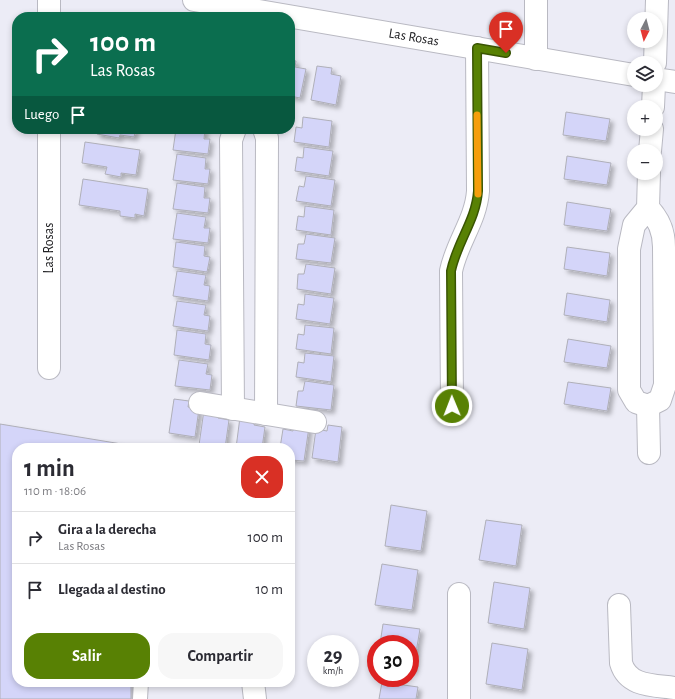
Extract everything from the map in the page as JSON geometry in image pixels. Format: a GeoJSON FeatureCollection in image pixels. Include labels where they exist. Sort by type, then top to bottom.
{"type":"FeatureCollection","features":[{"type":"Feature","properties":{"kind":"street"},"geometry":{"type":"LineString","coordinates":[[49,0],[49,12]]}},
{"type":"Feature","properties":{"kind":"street","name":"Las Rosas"},"geometry":{"type":"LineString","coordinates":[[194,0],[269,12]]}},
{"type":"Feature","properties":{"kind":"street"},"geometry":{"type":"LineString","coordinates":[[536,0],[536,58]]}},
{"type":"Feature","properties":{"kind":"street"},"geometry":{"type":"LineString","coordinates":[[655,56],[657,0]]}},
{"type":"Feature","properties":{"kind":"street","name":"Las Rosas"},"geometry":{"type":"LineString","coordinates":[[295,16],[627,74]]}},
{"type":"Feature","properties":{"kind":"street"},"geometry":{"type":"LineString","coordinates":[[452,406],[451,271],[456,250],[474,214],[478,191],[477,48]]}},
{"type":"Feature","properties":{"kind":"street"},"geometry":{"type":"LineString","coordinates":[[663,80],[675,82]]}},
{"type":"Feature","properties":{"kind":"street","name":"Las Rosas"},"geometry":{"type":"LineString","coordinates":[[49,134],[49,368]]}},
{"type":"Feature","properties":{"kind":"street"},"geometry":{"type":"LineString","coordinates":[[233,409],[232,140],[234,134]]}},
{"type":"Feature","properties":{"kind":"street"},"geometry":{"type":"LineString","coordinates":[[266,134],[267,138],[266,414]]}},
{"type":"Feature","properties":{"kind":"street"},"geometry":{"type":"LineString","coordinates":[[648,208],[655,215],[664,236],[665,385],[660,400],[648,406],[636,402],[631,397],[628,382],[628,249],[634,225],[648,208],[649,180]]}},
{"type":"Feature","properties":{"kind":"street"},"geometry":{"type":"LineString","coordinates":[[200,403],[315,422]]}},
{"type":"Feature","properties":{"kind":"street"},"geometry":{"type":"LineString","coordinates":[[648,406],[649,453]]}},
{"type":"Feature","properties":{"kind":"street"},"geometry":{"type":"LineString","coordinates":[[459,594],[459,699]]}},
{"type":"Feature","properties":{"kind":"street"},"geometry":{"type":"LineString","coordinates":[[619,605],[621,663],[623,670],[628,677],[635,682],[675,688]]}},
{"type":"Feature","properties":{"kind":"street"},"geometry":{"type":"LineString","coordinates":[[254,687],[255,699]]}},
{"type":"Feature","properties":{"kind":"lane"},"geometry":{"type":"LineString","coordinates":[[140,699],[141,687]]}},
{"type":"Feature","properties":{"kind":"building"},"geometry":{"type":"Polygon","coordinates":[[[317,66],[332,68],[331,74],[341,76],[336,105],[311,100],[317,66]]]}},
{"type":"Feature","properties":{"kind":"building"},"geometry":{"type":"Polygon","coordinates":[[[295,67],[306,69],[300,98],[295,97],[295,67]]]}},
{"type":"Feature","properties":{"kind":"building"},"geometry":{"type":"Polygon","coordinates":[[[566,112],[610,119],[606,141],[563,135],[566,112]]]}},
{"type":"Feature","properties":{"kind":"building"},"geometry":{"type":"Polygon","coordinates":[[[303,117],[332,121],[329,147],[294,142],[296,127],[302,128],[303,117]]]}},
{"type":"Feature","properties":{"kind":"building"},"geometry":{"type":"Polygon","coordinates":[[[97,134],[135,134],[134,137],[120,135],[119,138],[97,134]]]}},
{"type":"Feature","properties":{"kind":"building"},"geometry":{"type":"Polygon","coordinates":[[[175,134],[204,134],[204,139],[210,139],[208,154],[173,150],[175,134]]]}},
{"type":"Feature","properties":{"kind":"building"},"geometry":{"type":"Polygon","coordinates":[[[85,142],[140,150],[136,175],[121,173],[121,177],[105,174],[107,167],[82,163],[85,142]]]}},
{"type":"Feature","properties":{"kind":"building"},"geometry":{"type":"Polygon","coordinates":[[[304,147],[333,151],[329,176],[295,171],[297,157],[303,158],[304,147]]]}},
{"type":"Feature","properties":{"kind":"building"},"geometry":{"type":"Polygon","coordinates":[[[177,154],[206,158],[205,169],[210,169],[208,184],[173,180],[177,154]]]}},
{"type":"Feature","properties":{"kind":"building"},"geometry":{"type":"Polygon","coordinates":[[[567,156],[611,163],[607,185],[564,179],[567,156]]]}},
{"type":"Feature","properties":{"kind":"building"},"geometry":{"type":"Polygon","coordinates":[[[306,176],[335,180],[331,206],[296,201],[299,186],[304,187],[306,176]]]}},
{"type":"Feature","properties":{"kind":"building"},"geometry":{"type":"Polygon","coordinates":[[[83,179],[148,189],[144,216],[135,214],[135,218],[120,216],[120,211],[79,205],[83,179]]]}},
{"type":"Feature","properties":{"kind":"building"},"geometry":{"type":"Polygon","coordinates":[[[177,183],[205,187],[204,198],[210,198],[208,213],[173,209],[177,183]]]}},
{"type":"Feature","properties":{"kind":"building"},"geometry":{"type":"Polygon","coordinates":[[[567,202],[611,209],[607,231],[564,225],[567,202]]]}},
{"type":"Feature","properties":{"kind":"building"},"geometry":{"type":"Polygon","coordinates":[[[305,206],[334,210],[331,235],[296,230],[298,216],[304,217],[305,206]]]}},
{"type":"Feature","properties":{"kind":"building"},"geometry":{"type":"Polygon","coordinates":[[[177,213],[206,217],[204,228],[210,228],[208,243],[173,239],[177,213]]]}},
{"type":"Feature","properties":{"kind":"building"},"geometry":{"type":"Polygon","coordinates":[[[306,234],[335,238],[331,263],[296,259],[298,244],[304,244],[306,234]]]}},
{"type":"Feature","properties":{"kind":"building"},"geometry":{"type":"Polygon","coordinates":[[[176,242],[205,246],[204,256],[210,257],[207,272],[173,267],[176,242]]]}},
{"type":"Feature","properties":{"kind":"building"},"geometry":{"type":"Polygon","coordinates":[[[567,247],[610,253],[607,276],[564,269],[567,247]]]}},
{"type":"Feature","properties":{"kind":"building"},"geometry":{"type":"Polygon","coordinates":[[[306,264],[335,268],[331,294],[297,289],[298,274],[304,274],[306,264]]]}},
{"type":"Feature","properties":{"kind":"building"},"geometry":{"type":"Polygon","coordinates":[[[177,271],[206,275],[204,285],[210,286],[208,301],[173,296],[177,271]]]}},
{"type":"Feature","properties":{"kind":"building"},"geometry":{"type":"Polygon","coordinates":[[[567,293],[610,300],[607,322],[564,315],[567,293]]]}},
{"type":"Feature","properties":{"kind":"building"},"geometry":{"type":"Polygon","coordinates":[[[305,294],[334,298],[330,324],[296,319],[298,304],[304,305],[305,294]]]}},
{"type":"Feature","properties":{"kind":"building"},"geometry":{"type":"Polygon","coordinates":[[[177,301],[206,305],[204,315],[210,316],[208,331],[173,326],[177,301]]]}},
{"type":"Feature","properties":{"kind":"building"},"geometry":{"type":"Polygon","coordinates":[[[305,325],[334,328],[331,354],[296,349],[298,334],[304,335],[305,325]]]}},
{"type":"Feature","properties":{"kind":"building"},"geometry":{"type":"Polygon","coordinates":[[[177,330],[206,334],[205,344],[211,345],[209,360],[174,355],[177,330]]]}},
{"type":"Feature","properties":{"kind":"building"},"geometry":{"type":"Polygon","coordinates":[[[568,339],[611,346],[607,368],[564,362],[568,339]]]}},
{"type":"Feature","properties":{"kind":"building"},"geometry":{"type":"Polygon","coordinates":[[[305,353],[334,356],[331,382],[296,377],[298,362],[304,363],[305,353]]]}},
{"type":"Feature","properties":{"kind":"building"},"geometry":{"type":"Polygon","coordinates":[[[179,360],[208,364],[206,374],[212,375],[210,390],[175,386],[179,360]]]}},
{"type":"Feature","properties":{"kind":"building"},"geometry":{"type":"Polygon","coordinates":[[[305,381],[334,385],[331,410],[296,406],[298,391],[303,391],[305,381]]]}},
{"type":"Feature","properties":{"kind":"building"},"geometry":{"type":"Polygon","coordinates":[[[568,382],[611,388],[607,411],[564,404],[568,382]]]}},
{"type":"Feature","properties":{"kind":"building"},"geometry":{"type":"Polygon","coordinates":[[[174,399],[189,401],[188,407],[199,409],[195,437],[169,433],[174,399]]]}},
{"type":"Feature","properties":{"kind":"building"},"geometry":{"type":"Polygon","coordinates":[[[204,410],[219,412],[218,418],[229,420],[226,443],[199,443],[204,410]]]}},
{"type":"Feature","properties":{"kind":"building"},"geometry":{"type":"Polygon","coordinates":[[[240,417],[255,419],[254,425],[265,427],[263,443],[237,443],[240,417]]]}},
{"type":"Feature","properties":{"kind":"building"},"geometry":{"type":"Polygon","coordinates":[[[0,424],[116,443],[12,443],[12,687],[131,687],[131,699],[0,699],[0,424]]]}},
{"type":"Feature","properties":{"kind":"building"},"geometry":{"type":"Polygon","coordinates":[[[294,425],[309,427],[304,461],[295,460],[295,443],[281,443],[283,429],[293,431],[294,425]]]}},
{"type":"Feature","properties":{"kind":"building"},"geometry":{"type":"Polygon","coordinates":[[[328,425],[342,427],[338,462],[312,458],[316,429],[327,431],[328,425]]]}},
{"type":"Feature","properties":{"kind":"building"},"geometry":{"type":"Polygon","coordinates":[[[391,505],[427,511],[421,551],[385,546],[391,505]]]}},
{"type":"Feature","properties":{"kind":"building"},"geometry":{"type":"Polygon","coordinates":[[[486,520],[522,525],[516,566],[479,560],[486,520]]]}},
{"type":"Feature","properties":{"kind":"building"},"geometry":{"type":"Polygon","coordinates":[[[382,564],[418,570],[412,610],[375,605],[382,564]]]}},
{"type":"Feature","properties":{"kind":"building"},"geometry":{"type":"Polygon","coordinates":[[[494,582],[530,588],[524,629],[488,623],[494,582]]]}},
{"type":"Feature","properties":{"kind":"building"},"geometry":{"type":"Polygon","coordinates":[[[383,624],[420,629],[419,635],[381,635],[383,624]]]}},
{"type":"Feature","properties":{"kind":"building"},"geometry":{"type":"Polygon","coordinates":[[[492,643],[528,649],[522,690],[486,684],[492,643]]]}},
{"type":"Feature","properties":{"kind":"building"},"geometry":{"type":"Polygon","coordinates":[[[381,687],[418,687],[416,699],[379,699],[381,687]]]}},
{"type":"Feature","properties":{"kind":"slow traffic"},"geometry":{"type":"LineString","coordinates":[[477,115],[478,194]]}},
{"type":"Feature","properties":{"kind":"route"},"geometry":{"type":"LineString","coordinates":[[452,406],[451,271],[456,250],[474,214],[478,191],[477,48],[506,53]]}}]}
